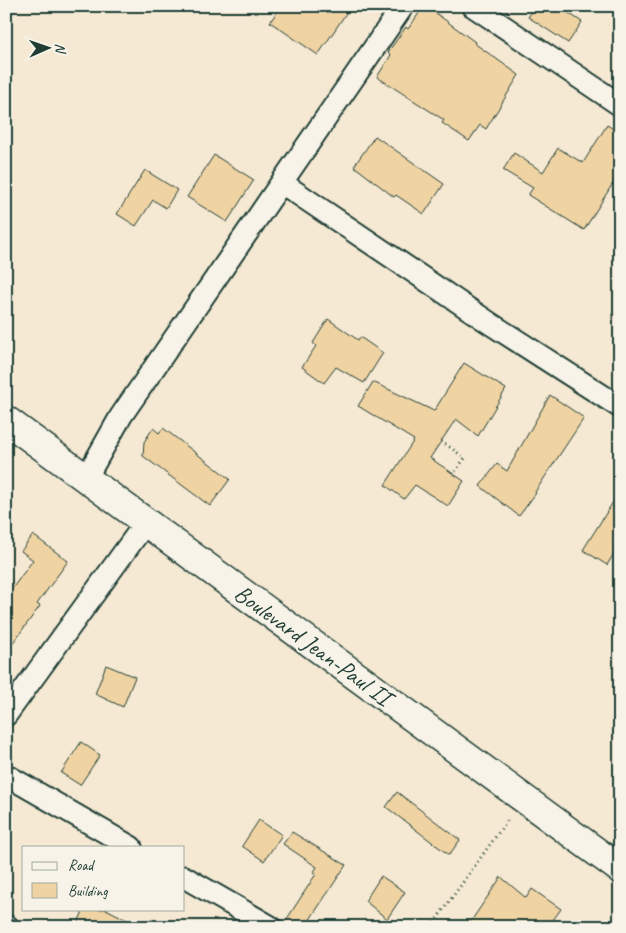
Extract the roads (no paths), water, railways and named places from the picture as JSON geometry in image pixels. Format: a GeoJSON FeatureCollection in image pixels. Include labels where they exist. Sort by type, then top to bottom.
{"type":"FeatureCollection","features":[{"type":"Feature","properties":{"kind":"main road","name":"Boulevard Jean-Paul II"},"geometry":{"type":"LineString","coordinates":[[6,420],[620,869]]}},
{"type":"Feature","properties":{"kind":"street"},"geometry":{"type":"LineString","coordinates":[[86,478],[121,416],[403,6]]}},
{"type":"Feature","properties":{"kind":"street"},"geometry":{"type":"LineString","coordinates":[[474,6],[620,105]]}},
{"type":"Feature","properties":{"kind":"street"},"geometry":{"type":"LineString","coordinates":[[282,183],[484,319],[620,407]]}},
{"type":"Feature","properties":{"kind":"street"},"geometry":{"type":"LineString","coordinates":[[6,715],[146,522]]}},
{"type":"Feature","properties":{"kind":"street"},"geometry":{"type":"LineString","coordinates":[[6,775],[129,846]]}},
{"type":"Feature","properties":{"kind":"street"},"geometry":{"type":"LineString","coordinates":[[185,878],[271,927]]}}]}
